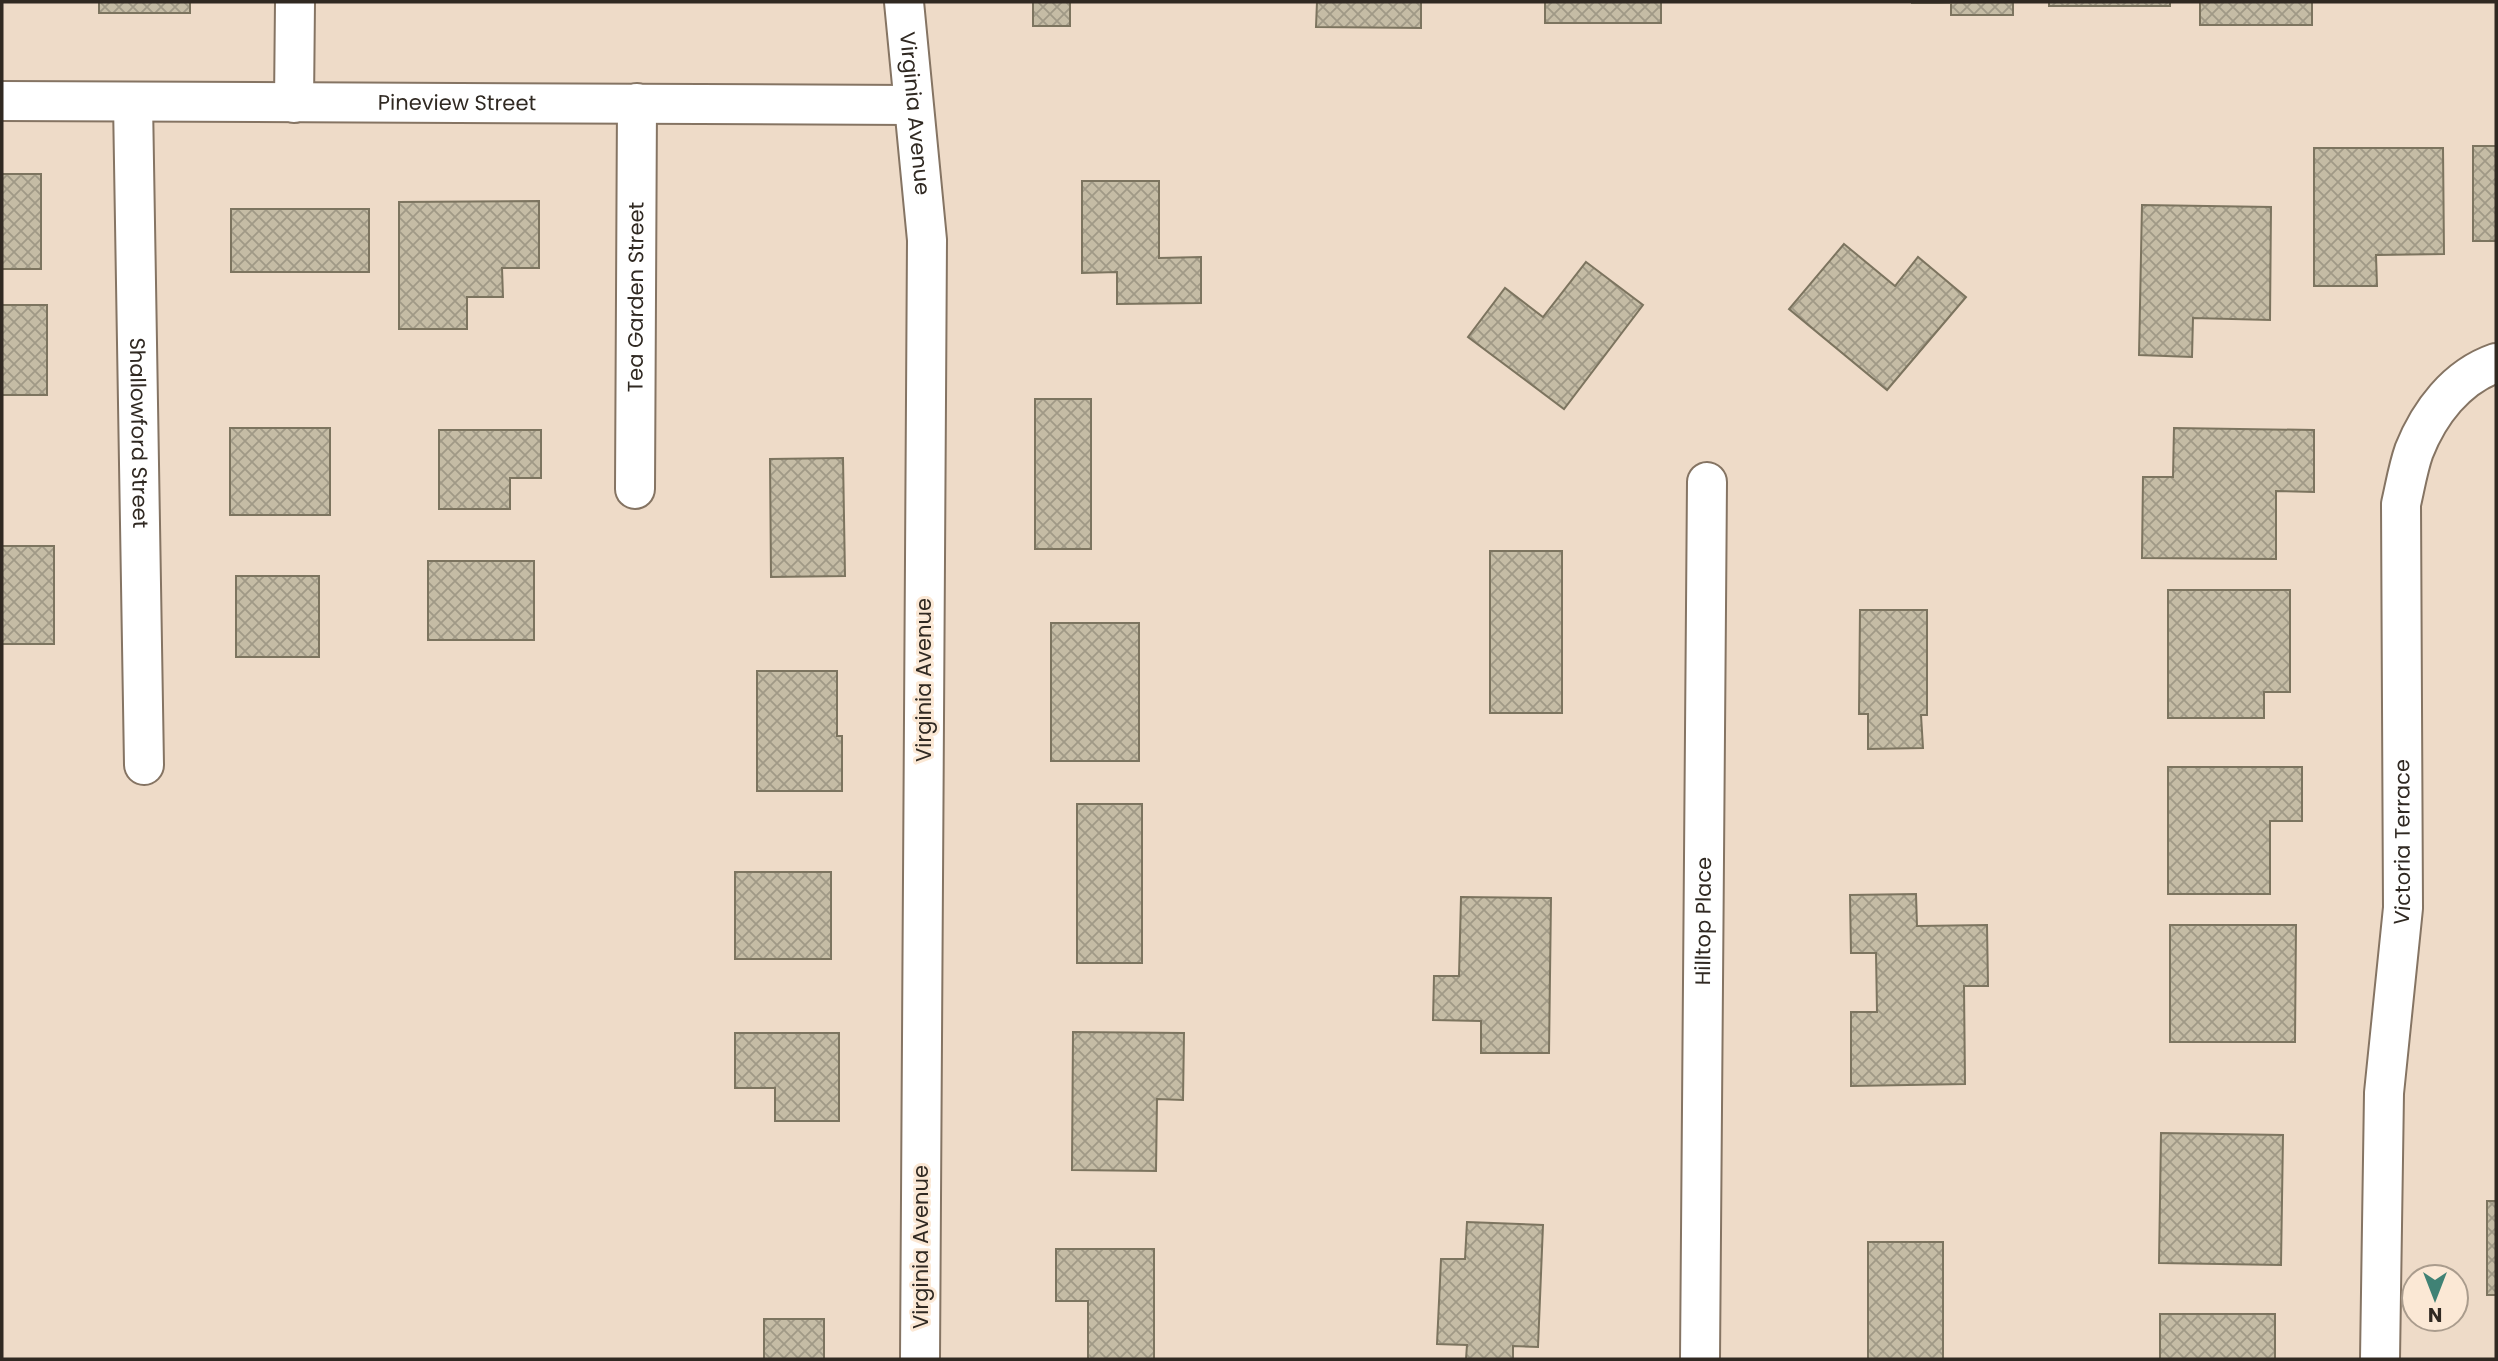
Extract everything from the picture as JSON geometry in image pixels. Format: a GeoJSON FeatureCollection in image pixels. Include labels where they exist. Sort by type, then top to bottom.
{"type":"FeatureCollection","features":[{"type":"Feature","properties":{"kind":"street"},"geometry":{"type":"LineString","coordinates":[[294,103],[295,2]]}},
{"type":"Feature","properties":{"kind":"street","name":"Virginia Avenue"},"geometry":{"type":"LineString","coordinates":[[904,2],[927,240],[920,1359]]}},
{"type":"Feature","properties":{"kind":"street","name":"Pineview Street"},"geometry":{"type":"LineString","coordinates":[[2,101],[912,105]]}},
{"type":"Feature","properties":{"kind":"street","name":"Shallowford Street"},"geometry":{"type":"LineString","coordinates":[[132,102],[145,765]]}},
{"type":"Feature","properties":{"kind":"street","name":"Tea Garden Street"},"geometry":{"type":"LineString","coordinates":[[635,489],[637,103]]}},
{"type":"Feature","properties":{"kind":"street","name":"Victoria Terrace"},"geometry":{"type":"LineString","coordinates":[[2380,1359],[2384,1093],[2403,908],[2401,504],[2413,453],[2429,419],[2457,384],[2496,363]]}},
{"type":"Feature","properties":{"kind":"street","name":"Hilltop Place"},"geometry":{"type":"LineString","coordinates":[[1700,1359],[1707,482]]}},
{"type":"Feature","properties":{"kind":"building"},"geometry":{"type":"Polygon","coordinates":[[[99,2],[190,2],[190,13],[99,13],[99,2]]]}},
{"type":"Feature","properties":{"kind":"building"},"geometry":{"type":"Polygon","coordinates":[[[1033,2],[1070,2],[1070,26],[1033,26],[1033,2]]]}},
{"type":"Feature","properties":{"kind":"building"},"geometry":{"type":"Polygon","coordinates":[[[1317,2],[1421,2],[1421,28],[1316,27],[1317,2]]]}},
{"type":"Feature","properties":{"kind":"building"},"geometry":{"type":"Polygon","coordinates":[[[1545,2],[1661,2],[1661,23],[1545,23],[1545,2]]]}},
{"type":"Feature","properties":{"kind":"building"},"geometry":{"type":"Polygon","coordinates":[[[2013,2],[2013,15],[1951,15],[1951,3],[1911,3],[2013,2]]]}},
{"type":"Feature","properties":{"kind":"building"},"geometry":{"type":"Polygon","coordinates":[[[2049,2],[2170,2],[2170,6],[2049,6],[2049,2]]]}},
{"type":"Feature","properties":{"kind":"building"},"geometry":{"type":"Polygon","coordinates":[[[2200,2],[2312,2],[2312,25],[2200,25],[2200,2]]]}},
{"type":"Feature","properties":{"kind":"building"},"geometry":{"type":"Polygon","coordinates":[[[2473,146],[2496,146],[2496,241],[2473,241],[2473,146]]]}},
{"type":"Feature","properties":{"kind":"building"},"geometry":{"type":"Polygon","coordinates":[[[2314,148],[2443,148],[2444,254],[2376,255],[2377,286],[2314,286],[2314,148]]]}},
{"type":"Feature","properties":{"kind":"building"},"geometry":{"type":"Polygon","coordinates":[[[2,174],[41,174],[41,269],[2,269],[2,174]]]}},
{"type":"Feature","properties":{"kind":"building"},"geometry":{"type":"Polygon","coordinates":[[[1082,181],[1159,181],[1159,258],[1201,257],[1201,303],[1117,304],[1117,272],[1082,273],[1082,181]]]}},
{"type":"Feature","properties":{"kind":"building"},"geometry":{"type":"Polygon","coordinates":[[[539,201],[539,268],[502,268],[503,297],[467,297],[467,329],[399,329],[399,202],[539,201]]]}},
{"type":"Feature","properties":{"kind":"building"},"geometry":{"type":"Polygon","coordinates":[[[2142,205],[2271,207],[2270,320],[2193,318],[2192,357],[2139,355],[2142,205]]]}},
{"type":"Feature","properties":{"kind":"building"},"geometry":{"type":"Polygon","coordinates":[[[231,209],[369,209],[369,272],[231,272],[231,209]]]}},
{"type":"Feature","properties":{"kind":"building"},"geometry":{"type":"Polygon","coordinates":[[[1844,244],[1895,286],[1918,257],[1966,297],[1887,390],[1789,309],[1844,244]]]}},
{"type":"Feature","properties":{"kind":"building"},"geometry":{"type":"Polygon","coordinates":[[[1586,262],[1643,305],[1564,409],[1468,337],[1505,288],[1543,317],[1586,262]]]}},
{"type":"Feature","properties":{"kind":"building"},"geometry":{"type":"Polygon","coordinates":[[[2,305],[47,305],[47,395],[2,395],[2,305]]]}},
{"type":"Feature","properties":{"kind":"building"},"geometry":{"type":"Polygon","coordinates":[[[1035,399],[1091,399],[1091,549],[1035,549],[1035,399]]]}},
{"type":"Feature","properties":{"kind":"building"},"geometry":{"type":"Polygon","coordinates":[[[230,428],[330,428],[330,515],[230,515],[230,428]]]}},
{"type":"Feature","properties":{"kind":"building"},"geometry":{"type":"Polygon","coordinates":[[[2174,428],[2314,430],[2314,492],[2276,491],[2276,559],[2142,558],[2143,477],[2173,477],[2174,428]]]}},
{"type":"Feature","properties":{"kind":"building"},"geometry":{"type":"Polygon","coordinates":[[[439,430],[541,430],[541,478],[510,478],[510,509],[439,509],[439,430]]]}},
{"type":"Feature","properties":{"kind":"building"},"geometry":{"type":"Polygon","coordinates":[[[843,458],[845,576],[771,577],[770,459],[843,458]]]}},
{"type":"Feature","properties":{"kind":"building"},"geometry":{"type":"Polygon","coordinates":[[[2,546],[54,546],[54,644],[2,644],[2,546]]]}},
{"type":"Feature","properties":{"kind":"building"},"geometry":{"type":"Polygon","coordinates":[[[1490,551],[1562,551],[1562,713],[1490,713],[1490,551]]]}},
{"type":"Feature","properties":{"kind":"building"},"geometry":{"type":"Polygon","coordinates":[[[428,561],[534,561],[534,640],[428,640],[428,561]]]}},
{"type":"Feature","properties":{"kind":"building"},"geometry":{"type":"Polygon","coordinates":[[[236,576],[319,576],[319,657],[236,657],[236,576]]]}},
{"type":"Feature","properties":{"kind":"building"},"geometry":{"type":"Polygon","coordinates":[[[2168,590],[2290,590],[2290,692],[2264,692],[2264,718],[2168,718],[2168,590]]]}},
{"type":"Feature","properties":{"kind":"building"},"geometry":{"type":"Polygon","coordinates":[[[1860,610],[1927,610],[1927,715],[1921,715],[1923,748],[1868,749],[1868,714],[1859,714],[1860,610]]]}},
{"type":"Feature","properties":{"kind":"building"},"geometry":{"type":"Polygon","coordinates":[[[1051,623],[1139,623],[1139,761],[1051,761],[1051,623]]]}},
{"type":"Feature","properties":{"kind":"building"},"geometry":{"type":"Polygon","coordinates":[[[757,671],[837,671],[837,736],[842,736],[842,791],[757,791],[757,671]]]}},
{"type":"Feature","properties":{"kind":"building"},"geometry":{"type":"Polygon","coordinates":[[[2168,767],[2302,767],[2302,821],[2270,821],[2270,894],[2168,894],[2168,767]]]}},
{"type":"Feature","properties":{"kind":"building"},"geometry":{"type":"Polygon","coordinates":[[[1077,804],[1142,804],[1142,963],[1077,963],[1077,804]]]}},
{"type":"Feature","properties":{"kind":"building"},"geometry":{"type":"Polygon","coordinates":[[[735,872],[831,872],[831,959],[735,959],[735,872]]]}},
{"type":"Feature","properties":{"kind":"building"},"geometry":{"type":"Polygon","coordinates":[[[1916,894],[1917,926],[1987,925],[1988,986],[1964,986],[1965,1084],[1851,1086],[1851,1012],[1877,1012],[1876,953],[1851,953],[1850,895],[1916,894]]]}},
{"type":"Feature","properties":{"kind":"building"},"geometry":{"type":"Polygon","coordinates":[[[1461,897],[1551,898],[1549,1053],[1481,1053],[1481,1021],[1433,1020],[1434,976],[1459,976],[1461,897]]]}},
{"type":"Feature","properties":{"kind":"building"},"geometry":{"type":"Polygon","coordinates":[[[2170,925],[2296,925],[2295,1042],[2170,1042],[2170,925]]]}},
{"type":"Feature","properties":{"kind":"building"},"geometry":{"type":"Polygon","coordinates":[[[1073,1032],[1184,1033],[1183,1100],[1157,1099],[1156,1171],[1072,1170],[1073,1032]]]}},
{"type":"Feature","properties":{"kind":"building"},"geometry":{"type":"Polygon","coordinates":[[[735,1033],[839,1033],[839,1121],[775,1121],[775,1088],[735,1088],[735,1033]]]}},
{"type":"Feature","properties":{"kind":"building"},"geometry":{"type":"Polygon","coordinates":[[[2161,1133],[2283,1135],[2281,1265],[2159,1263],[2161,1133]]]}},
{"type":"Feature","properties":{"kind":"building"},"geometry":{"type":"Polygon","coordinates":[[[2487,1201],[2496,1201],[2496,1295],[2487,1295],[2487,1201]]]}},
{"type":"Feature","properties":{"kind":"building"},"geometry":{"type":"Polygon","coordinates":[[[1467,1222],[1543,1225],[1538,1347],[1513,1346],[1513,1359],[1466,1359],[1467,1345],[1437,1344],[1441,1259],[1465,1259],[1467,1222]]]}},
{"type":"Feature","properties":{"kind":"building"},"geometry":{"type":"Polygon","coordinates":[[[1868,1242],[1943,1242],[1943,1359],[1868,1359],[1868,1242]]]}},
{"type":"Feature","properties":{"kind":"building"},"geometry":{"type":"Polygon","coordinates":[[[1056,1249],[1154,1249],[1154,1359],[1088,1359],[1088,1301],[1056,1301],[1056,1249]]]}},
{"type":"Feature","properties":{"kind":"building"},"geometry":{"type":"Polygon","coordinates":[[[2160,1314],[2275,1314],[2275,1359],[2160,1359],[2160,1314]]]}},
{"type":"Feature","properties":{"kind":"building"},"geometry":{"type":"Polygon","coordinates":[[[764,1319],[824,1319],[824,1359],[764,1359],[764,1319]]]}}]}
